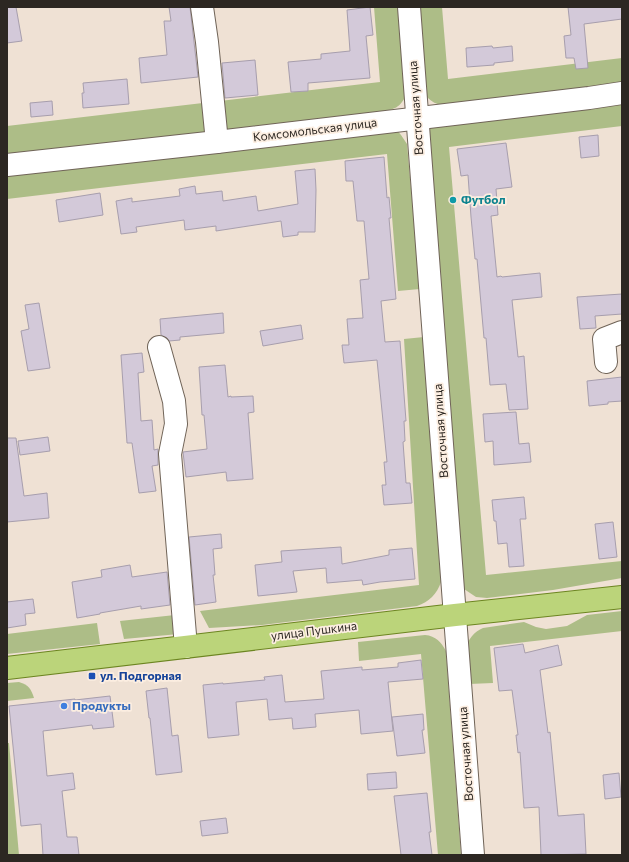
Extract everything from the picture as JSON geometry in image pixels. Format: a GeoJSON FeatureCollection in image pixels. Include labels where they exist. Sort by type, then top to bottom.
{"type":"FeatureCollection","features":[{"type":"Feature","properties":{"kind":"main road","name":"улица Пушкина"},"geometry":{"type":"LineString","coordinates":[[7,668],[186,646],[622,597]]}},
{"type":"Feature","properties":{"kind":"street"},"geometry":{"type":"LineString","coordinates":[[202,7],[217,142]]}},
{"type":"Feature","properties":{"kind":"street","name":"Восточная улица"},"geometry":{"type":"LineString","coordinates":[[409,7],[473,855]]}},
{"type":"Feature","properties":{"kind":"street","name":"Комсомольская улица"},"geometry":{"type":"LineString","coordinates":[[7,165],[217,142],[622,93]]}},
{"type":"Feature","properties":{"kind":"street"},"geometry":{"type":"LineString","coordinates":[[606,362],[604,339],[622,332]]}},
{"type":"Feature","properties":{"kind":"street"},"geometry":{"type":"LineString","coordinates":[[159,348],[174,401],[176,424],[170,454],[186,646]]}},
{"type":"Feature","properties":{"kind":"green space"},"geometry":{"type":"Polygon","coordinates":[[[374,7],[399,7],[406,96],[399,106],[394,109],[382,112],[7,155],[7,126],[380,82],[374,7]]]}},
{"type":"Feature","properties":{"kind":"green space"},"geometry":{"type":"Polygon","coordinates":[[[416,7],[442,7],[448,79],[622,58],[622,86],[444,106],[436,104],[427,97],[416,7]]]}},
{"type":"Feature","properties":{"kind":"green space"},"geometry":{"type":"Polygon","coordinates":[[[622,98],[622,126],[449,147],[486,575],[622,561],[622,578],[553,590],[487,598],[476,597],[464,589],[428,130],[434,125],[622,98]]]}},
{"type":"Feature","properties":{"kind":"green space"},"geometry":{"type":"Polygon","coordinates":[[[395,128],[407,144],[420,289],[398,291],[387,154],[7,199],[7,171],[395,128]]]}},
{"type":"Feature","properties":{"kind":"green space"},"geometry":{"type":"Polygon","coordinates":[[[424,337],[441,582],[435,594],[429,600],[417,606],[262,625],[209,628],[200,611],[419,585],[404,339],[424,337]]]}},
{"type":"Feature","properties":{"kind":"green space"},"geometry":{"type":"Polygon","coordinates":[[[622,611],[622,631],[490,646],[493,683],[469,684],[466,649],[470,639],[480,629],[524,622],[546,629],[567,626],[587,615],[622,611]]]}},
{"type":"Feature","properties":{"kind":"green space"},"geometry":{"type":"Polygon","coordinates":[[[175,615],[179,634],[124,639],[120,621],[175,615]]]}},
{"type":"Feature","properties":{"kind":"green space"},"geometry":{"type":"Polygon","coordinates":[[[97,623],[100,644],[7,654],[7,634],[97,623]]]}},
{"type":"Feature","properties":{"kind":"green space"},"geometry":{"type":"Polygon","coordinates":[[[425,635],[438,640],[446,651],[461,855],[438,855],[421,654],[359,661],[358,642],[425,635]]]}},
{"type":"Feature","properties":{"kind":"green space"},"geometry":{"type":"Polygon","coordinates":[[[19,682],[25,684],[29,688],[34,698],[7,701],[7,683],[19,682]]]}},
{"type":"Feature","properties":{"kind":"green space"},"geometry":{"type":"Polygon","coordinates":[[[7,743],[9,743],[19,855],[7,855],[7,743]]]}},
{"type":"Feature","properties":{"kind":"building"},"geometry":{"type":"Polygon","coordinates":[[[7,7],[16,7],[22,41],[7,43],[7,7]]]}},
{"type":"Feature","properties":{"kind":"building"},"geometry":{"type":"Polygon","coordinates":[[[169,7],[190,7],[198,77],[141,83],[139,58],[167,55],[164,21],[171,21],[169,7]]]}},
{"type":"Feature","properties":{"kind":"building"},"geometry":{"type":"Polygon","coordinates":[[[370,7],[373,35],[366,36],[370,78],[308,83],[308,91],[291,92],[288,62],[321,59],[321,54],[350,51],[347,10],[370,7]]]}},
{"type":"Feature","properties":{"kind":"building"},"geometry":{"type":"Polygon","coordinates":[[[568,7],[622,7],[622,19],[584,24],[588,68],[576,69],[574,58],[566,58],[564,36],[571,35],[568,7]]]}},
{"type":"Feature","properties":{"kind":"building"},"geometry":{"type":"Polygon","coordinates":[[[492,46],[493,48],[512,46],[513,61],[494,63],[494,65],[467,67],[466,48],[492,46]]]}},
{"type":"Feature","properties":{"kind":"building"},"geometry":{"type":"Polygon","coordinates":[[[255,60],[258,95],[225,98],[222,63],[255,60]]]}},
{"type":"Feature","properties":{"kind":"building"},"geometry":{"type":"Polygon","coordinates":[[[127,79],[129,104],[83,108],[83,83],[127,79]]]}},
{"type":"Feature","properties":{"kind":"building"},"geometry":{"type":"Polygon","coordinates":[[[52,101],[53,115],[31,117],[30,103],[52,101]]]}},
{"type":"Feature","properties":{"kind":"building"},"geometry":{"type":"Polygon","coordinates":[[[598,135],[599,156],[581,158],[579,137],[598,135]]]}},
{"type":"Feature","properties":{"kind":"building"},"geometry":{"type":"Polygon","coordinates":[[[506,143],[512,187],[496,189],[498,215],[491,216],[497,277],[540,273],[542,297],[512,300],[518,357],[524,356],[528,409],[509,410],[506,384],[490,385],[477,259],[475,259],[468,175],[461,176],[457,149],[506,143]]]}},
{"type":"Feature","properties":{"kind":"building"},"geometry":{"type":"Polygon","coordinates":[[[384,157],[387,198],[389,197],[391,218],[389,218],[396,299],[381,301],[385,342],[400,341],[406,421],[404,421],[405,441],[403,442],[406,483],[410,483],[412,503],[384,505],[382,485],[386,485],[384,462],[387,462],[377,360],[344,363],[342,345],[349,345],[347,319],[363,318],[360,280],[369,279],[364,221],[357,221],[353,181],[346,181],[345,161],[384,157]]]}},
{"type":"Feature","properties":{"kind":"building"},"geometry":{"type":"Polygon","coordinates":[[[315,169],[315,232],[298,232],[298,235],[283,237],[281,221],[216,231],[216,226],[185,230],[184,220],[136,227],[137,232],[121,234],[116,201],[132,198],[132,202],[180,196],[179,189],[195,186],[196,194],[222,191],[223,201],[256,196],[258,211],[298,204],[295,171],[315,169]]]}},
{"type":"Feature","properties":{"kind":"building"},"geometry":{"type":"Polygon","coordinates":[[[100,193],[103,215],[59,222],[56,200],[100,193]]]}},
{"type":"Feature","properties":{"kind":"building"},"geometry":{"type":"Polygon","coordinates":[[[622,294],[622,314],[595,316],[596,328],[580,329],[577,297],[622,294]]]}},
{"type":"Feature","properties":{"kind":"building"},"geometry":{"type":"Polygon","coordinates":[[[39,303],[50,368],[28,371],[21,331],[29,329],[25,305],[39,303]]]}},
{"type":"Feature","properties":{"kind":"building"},"geometry":{"type":"Polygon","coordinates":[[[223,313],[224,333],[180,337],[180,340],[169,341],[161,335],[160,319],[223,313]]]}},
{"type":"Feature","properties":{"kind":"building"},"geometry":{"type":"Polygon","coordinates":[[[301,325],[303,339],[263,346],[260,331],[301,325]]]}},
{"type":"Feature","properties":{"kind":"building"},"geometry":{"type":"Polygon","coordinates":[[[142,353],[144,372],[138,373],[141,421],[152,420],[154,450],[158,449],[158,465],[152,466],[156,491],[139,493],[132,443],[127,443],[121,355],[142,353]]]}},
{"type":"Feature","properties":{"kind":"building"},"geometry":{"type":"Polygon","coordinates":[[[225,365],[228,397],[253,396],[254,412],[248,413],[253,479],[227,481],[226,472],[186,477],[183,452],[207,449],[204,415],[202,415],[199,367],[225,365]]]}},
{"type":"Feature","properties":{"kind":"building"},"geometry":{"type":"Polygon","coordinates":[[[622,377],[622,401],[589,406],[587,381],[622,377]]]}},
{"type":"Feature","properties":{"kind":"building"},"geometry":{"type":"Polygon","coordinates":[[[516,412],[519,444],[529,443],[531,462],[494,465],[493,441],[485,442],[483,414],[516,412]]]}},
{"type":"Feature","properties":{"kind":"building"},"geometry":{"type":"Polygon","coordinates":[[[48,437],[50,451],[20,455],[18,441],[48,437]]]}},
{"type":"Feature","properties":{"kind":"building"},"geometry":{"type":"Polygon","coordinates":[[[7,438],[16,438],[24,496],[47,493],[49,518],[7,522],[7,438]]]}},
{"type":"Feature","properties":{"kind":"building"},"geometry":{"type":"Polygon","coordinates":[[[524,497],[526,519],[520,519],[524,566],[509,567],[507,543],[498,544],[492,500],[524,497]]]}},
{"type":"Feature","properties":{"kind":"building"},"geometry":{"type":"Polygon","coordinates":[[[613,522],[617,557],[599,559],[595,524],[613,522]]]}},
{"type":"Feature","properties":{"kind":"building"},"geometry":{"type":"Polygon","coordinates":[[[221,534],[222,548],[213,549],[215,575],[213,575],[216,602],[195,605],[189,537],[221,534]]]}},
{"type":"Feature","properties":{"kind":"building"},"geometry":{"type":"Polygon","coordinates":[[[341,547],[342,564],[389,555],[389,550],[412,548],[415,579],[363,585],[362,580],[327,583],[326,568],[293,571],[297,592],[258,596],[255,565],[282,562],[281,551],[341,547]]]}},
{"type":"Feature","properties":{"kind":"building"},"geometry":{"type":"Polygon","coordinates":[[[130,565],[132,577],[167,572],[170,605],[141,609],[141,606],[77,618],[72,582],[102,577],[101,570],[130,565]]]}},
{"type":"Feature","properties":{"kind":"building"},"geometry":{"type":"Polygon","coordinates":[[[33,599],[35,613],[25,614],[26,625],[7,628],[7,602],[33,599]]]}},
{"type":"Feature","properties":{"kind":"building"},"geometry":{"type":"Polygon","coordinates":[[[523,644],[525,653],[558,645],[562,665],[540,670],[548,733],[550,732],[558,816],[584,814],[586,854],[541,855],[539,807],[524,808],[520,752],[518,753],[516,735],[518,735],[512,690],[499,691],[494,648],[523,644]]]}},
{"type":"Feature","properties":{"kind":"building"},"geometry":{"type":"Polygon","coordinates":[[[421,660],[423,679],[388,682],[393,731],[361,734],[359,710],[315,714],[316,727],[293,729],[292,718],[269,720],[267,699],[236,702],[239,735],[208,738],[203,685],[265,680],[264,677],[282,675],[285,702],[324,699],[321,671],[362,667],[362,670],[398,667],[398,663],[421,660]]]}},
{"type":"Feature","properties":{"kind":"building"},"geometry":{"type":"Polygon","coordinates":[[[167,688],[172,736],[178,735],[182,772],[156,775],[146,691],[167,688]]]}},
{"type":"Feature","properties":{"kind":"building"},"geometry":{"type":"Polygon","coordinates":[[[110,696],[114,727],[93,729],[92,725],[43,731],[47,776],[73,773],[75,789],[62,791],[67,837],[77,837],[79,855],[43,855],[41,824],[21,826],[9,706],[110,696]]]}},
{"type":"Feature","properties":{"kind":"building"},"geometry":{"type":"Polygon","coordinates":[[[423,714],[424,730],[422,730],[425,753],[397,756],[392,717],[423,714]]]}},
{"type":"Feature","properties":{"kind":"building"},"geometry":{"type":"Polygon","coordinates":[[[396,772],[397,788],[368,790],[367,774],[396,772]]]}},
{"type":"Feature","properties":{"kind":"building"},"geometry":{"type":"Polygon","coordinates":[[[619,773],[621,797],[605,799],[603,775],[619,773]]]}},
{"type":"Feature","properties":{"kind":"building"},"geometry":{"type":"Polygon","coordinates":[[[427,793],[432,855],[401,855],[394,796],[427,793]]]}},
{"type":"Feature","properties":{"kind":"building"},"geometry":{"type":"Polygon","coordinates":[[[226,818],[228,833],[202,836],[200,821],[226,818]]]}},
{"type":"Feature","properties":{"kind":"place","name":"Футбол"},"geometry":{"type":"Point","coordinates":[453,200]}},
{"type":"Feature","properties":{"kind":"place","name":"ул. Подгорная"},"geometry":{"type":"Point","coordinates":[92,676]}},
{"type":"Feature","properties":{"kind":"place","name":"Продукты"},"geometry":{"type":"Point","coordinates":[64,706]}}]}
